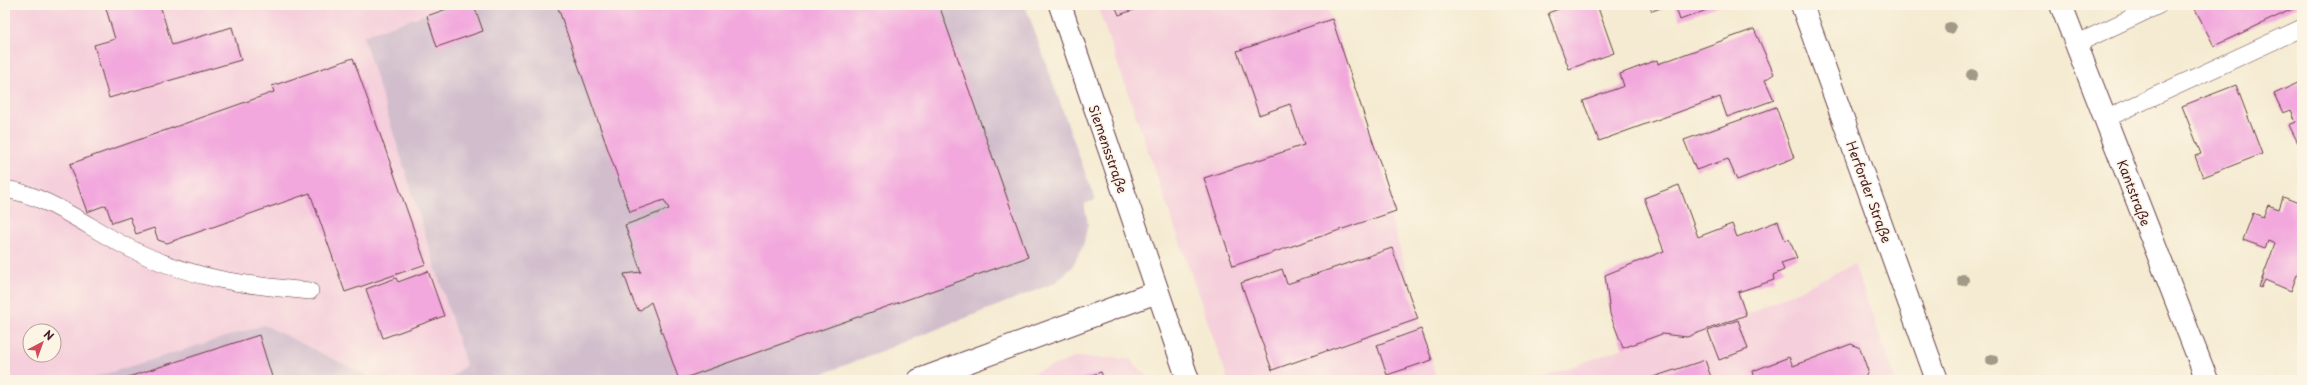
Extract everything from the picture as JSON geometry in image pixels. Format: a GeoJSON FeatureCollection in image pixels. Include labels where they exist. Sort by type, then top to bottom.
{"type":"FeatureCollection","features":[{"type":"Feature","properties":{"kind":"street","name":"Siemensstraße"},"geometry":{"type":"LineString","coordinates":[[1060,5],[1188,380]]}},
{"type":"Feature","properties":{"kind":"street","name":"Herforder Straße"},"geometry":{"type":"LineString","coordinates":[[1802,5],[1937,380]]}},
{"type":"Feature","properties":{"kind":"street","name":"Kantstraße"},"geometry":{"type":"LineString","coordinates":[[2061,5],[2207,380]]}},
{"type":"Feature","properties":{"kind":"street"},"geometry":{"type":"LineString","coordinates":[[919,380],[1157,292]]}},
{"type":"Feature","properties":{"kind":"lane"},"geometry":{"type":"LineString","coordinates":[[2076,44],[2159,5]]}},
{"type":"Feature","properties":{"kind":"lane"},"geometry":{"type":"LineString","coordinates":[[2105,119],[2302,28]]}},
{"type":"Feature","properties":{"kind":"lane"},"geometry":{"type":"LineString","coordinates":[[5,189],[33,196],[131,249],[189,273],[248,286],[310,291]]}},
{"type":"Feature","properties":{"kind":"shaded area"},"geometry":{"type":"Polygon","coordinates":[[[5,5],[452,5],[364,37],[466,365],[448,380],[376,380],[264,326],[86,380],[5,380],[5,5]]]}},
{"type":"Feature","properties":{"kind":"shaded area"},"geometry":{"type":"Polygon","coordinates":[[[452,5],[1025,5],[1095,200],[1084,204],[1088,224],[1083,246],[1072,267],[1055,283],[807,380],[448,380],[466,365],[363,36],[452,5]]]}},
{"type":"Feature","properties":{"kind":"shaded area"},"geometry":{"type":"Polygon","coordinates":[[[1097,5],[1327,5],[1353,83],[1437,380],[1228,380],[1097,5]]]}},
{"type":"Feature","properties":{"kind":"shaded area"},"geometry":{"type":"Polygon","coordinates":[[[1854,264],[1896,380],[1535,380],[1662,334],[1688,337],[1746,315],[1854,264]]]}},
{"type":"Feature","properties":{"kind":"shaded area"},"geometry":{"type":"Polygon","coordinates":[[[264,325],[376,380],[86,380],[264,325]]]}},
{"type":"Feature","properties":{"kind":"shaded area"},"geometry":{"type":"Polygon","coordinates":[[[1077,357],[1130,359],[1151,380],[1012,380],[1077,357]]]}},
{"type":"Feature","properties":{"kind":"building"},"geometry":{"type":"Polygon","coordinates":[[[105,5],[160,5],[172,45],[232,27],[241,60],[109,98],[94,45],[115,39],[105,5]]]}},
{"type":"Feature","properties":{"kind":"building"},"geometry":{"type":"Polygon","coordinates":[[[458,5],[474,5],[483,31],[437,47],[427,16],[458,5]]]}},
{"type":"Feature","properties":{"kind":"building"},"geometry":{"type":"Polygon","coordinates":[[[557,5],[939,5],[1028,257],[679,380],[651,302],[639,311],[634,303],[624,274],[641,272],[625,225],[669,209],[664,200],[630,212],[557,5]]]}},
{"type":"Feature","properties":{"kind":"building"},"geometry":{"type":"Polygon","coordinates":[[[1115,5],[1148,5],[1119,15],[1115,5]]]}},
{"type":"Feature","properties":{"kind":"building"},"geometry":{"type":"Polygon","coordinates":[[[1569,5],[1597,5],[1614,53],[1569,69],[1548,13],[1569,5]]]}},
{"type":"Feature","properties":{"kind":"building"},"geometry":{"type":"Polygon","coordinates":[[[1649,5],[1669,5],[1652,11],[1649,5]]]}},
{"type":"Feature","properties":{"kind":"building"},"geometry":{"type":"Polygon","coordinates":[[[1675,5],[1720,5],[1680,20],[1675,5]]]}},
{"type":"Feature","properties":{"kind":"building"},"geometry":{"type":"Polygon","coordinates":[[[2193,5],[2301,5],[2214,46],[2193,5]]]}},
{"type":"Feature","properties":{"kind":"building"},"geometry":{"type":"Polygon","coordinates":[[[1332,19],[1396,211],[1233,266],[1204,178],[1304,145],[1290,104],[1259,115],[1237,51],[1332,19]]]}},
{"type":"Feature","properties":{"kind":"building"},"geometry":{"type":"Polygon","coordinates":[[[1754,29],[1774,74],[1765,80],[1774,100],[1727,117],[1720,97],[1599,141],[1583,101],[1624,86],[1620,74],[1657,60],[1658,64],[1754,29]]]}},
{"type":"Feature","properties":{"kind":"building"},"geometry":{"type":"Polygon","coordinates":[[[353,58],[426,264],[345,292],[310,193],[167,243],[158,240],[154,228],[136,234],[130,217],[112,223],[106,205],[87,212],[70,164],[274,92],[272,86],[353,58]]]}},
{"type":"Feature","properties":{"kind":"building"},"geometry":{"type":"Polygon","coordinates":[[[2302,81],[2302,141],[2298,143],[2289,125],[2296,122],[2291,110],[2283,113],[2274,94],[2302,81]]]}},
{"type":"Feature","properties":{"kind":"building"},"geometry":{"type":"Polygon","coordinates":[[[2236,85],[2262,154],[2203,177],[2195,156],[2201,154],[2182,106],[2236,85]]]}},
{"type":"Feature","properties":{"kind":"building"},"geometry":{"type":"Polygon","coordinates":[[[1776,107],[1794,158],[1737,180],[1728,159],[1696,170],[1684,140],[1776,107]]]}},
{"type":"Feature","properties":{"kind":"building"},"geometry":{"type":"Polygon","coordinates":[[[1679,185],[1698,237],[1732,224],[1737,237],[1778,221],[1785,240],[1789,239],[1797,258],[1781,263],[1784,270],[1773,275],[1774,280],[1738,292],[1746,315],[1687,337],[1662,334],[1623,348],[1610,314],[1605,275],[1664,251],[1644,198],[1679,185]]]}},
{"type":"Feature","properties":{"kind":"building"},"geometry":{"type":"Polygon","coordinates":[[[2283,197],[2301,204],[2302,202],[2302,268],[2300,267],[2291,291],[2265,280],[2261,288],[2259,287],[2275,244],[2268,241],[2265,248],[2243,240],[2253,213],[2263,217],[2268,205],[2279,209],[2283,197]]]}},
{"type":"Feature","properties":{"kind":"building"},"geometry":{"type":"Polygon","coordinates":[[[1392,248],[1418,319],[1272,370],[1241,283],[1282,269],[1287,284],[1392,248]]]}},
{"type":"Feature","properties":{"kind":"building"},"geometry":{"type":"Polygon","coordinates":[[[428,271],[444,316],[383,338],[366,289],[396,278],[398,282],[428,271]]]}},
{"type":"Feature","properties":{"kind":"building"},"geometry":{"type":"Polygon","coordinates":[[[1738,320],[1748,349],[1719,360],[1708,331],[1738,320]]]}},
{"type":"Feature","properties":{"kind":"building"},"geometry":{"type":"Polygon","coordinates":[[[1421,329],[1432,360],[1387,375],[1377,345],[1421,329]]]}},
{"type":"Feature","properties":{"kind":"building"},"geometry":{"type":"Polygon","coordinates":[[[259,335],[273,380],[119,380],[259,335]]]}},
{"type":"Feature","properties":{"kind":"building"},"geometry":{"type":"Polygon","coordinates":[[[1851,344],[1860,348],[1868,371],[1864,380],[1755,380],[1753,371],[1789,357],[1793,366],[1851,344]]]}},
{"type":"Feature","properties":{"kind":"building"},"geometry":{"type":"Polygon","coordinates":[[[1705,360],[1712,380],[1647,380],[1647,379],[1705,360]]]}},
{"type":"Feature","properties":{"kind":"building"},"geometry":{"type":"Polygon","coordinates":[[[1101,372],[1104,380],[1077,380],[1101,372]]]}}]}
